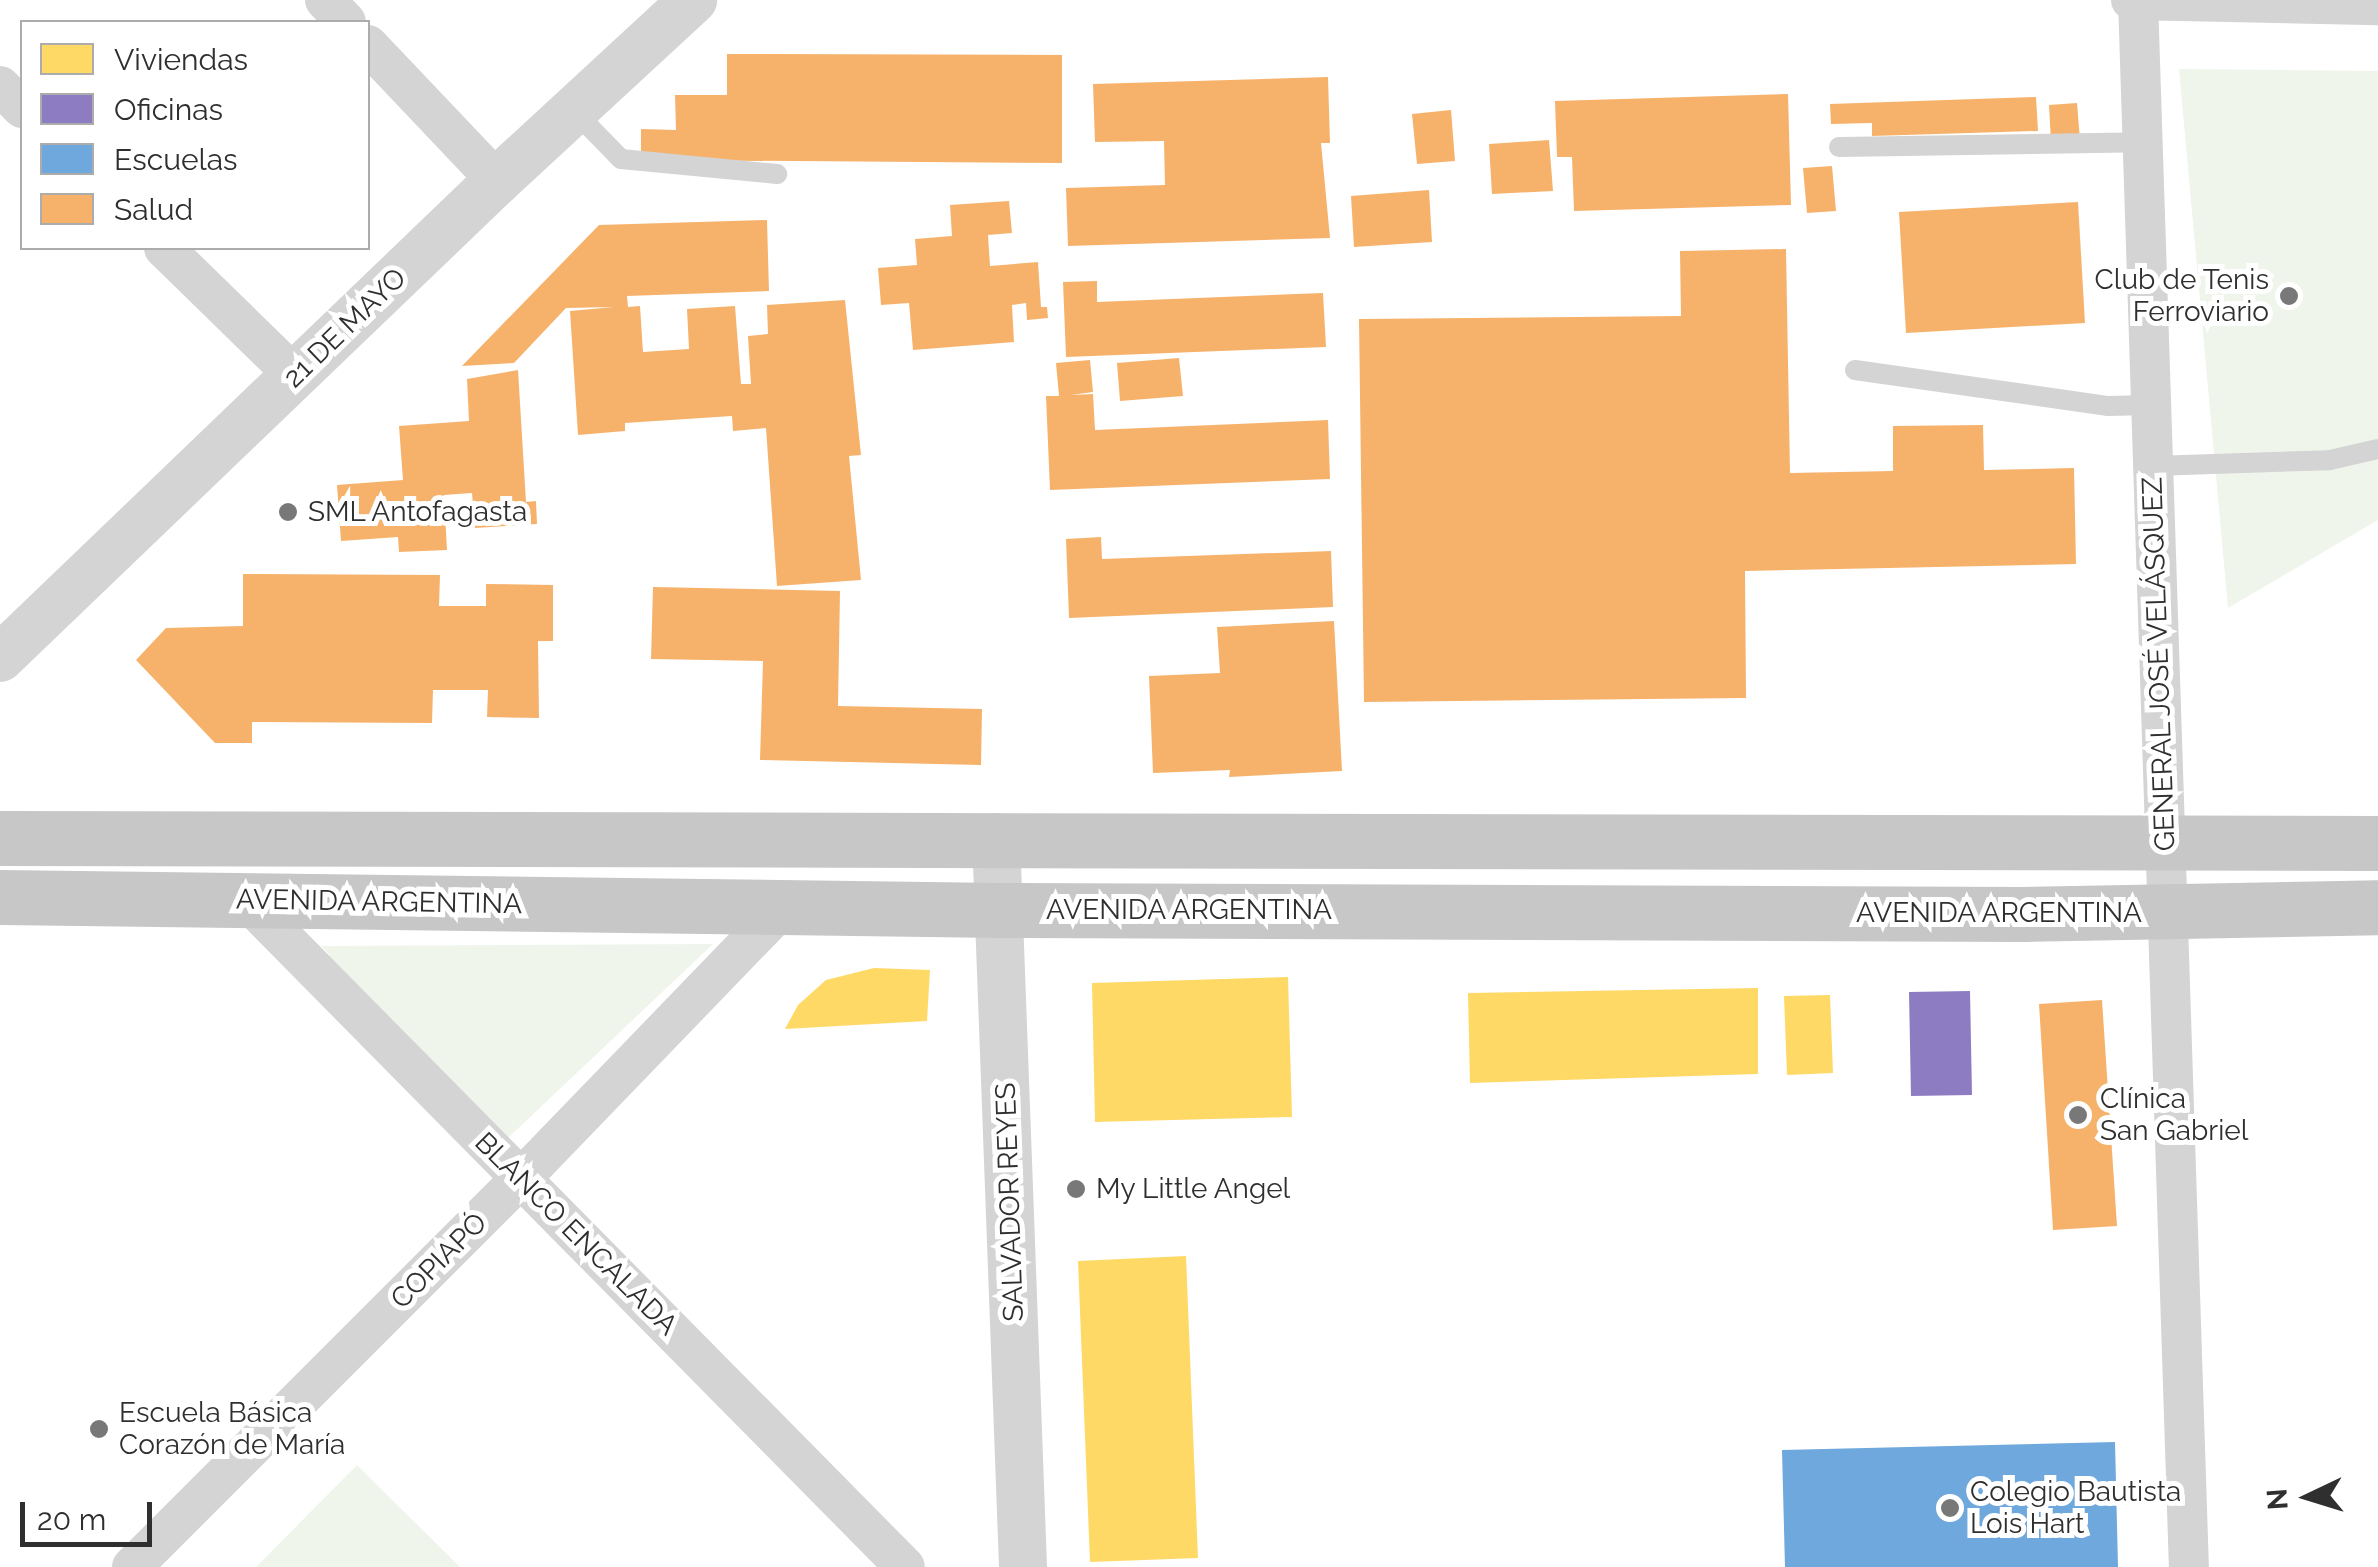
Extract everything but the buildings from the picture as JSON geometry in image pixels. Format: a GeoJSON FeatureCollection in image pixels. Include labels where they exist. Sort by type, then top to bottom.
{"type":"FeatureCollection","features":[{"type":"Feature","properties":{"kind":"main road"},"geometry":{"type":"LineString","coordinates":[[0,838],[216,842],[996,838],[2378,842]]}},
{"type":"Feature","properties":{"kind":"main road","name":"AVENIDA ARGENTINA"},"geometry":{"type":"LineString","coordinates":[[0,897],[1000,910],[2168,914],[2378,907]]}},
{"type":"Feature","properties":{"kind":"street"},"geometry":{"type":"LineString","coordinates":[[325,0],[344,20]]}},
{"type":"Feature","properties":{"kind":"street","name":"21 DE MAYO"},"geometry":{"type":"LineString","coordinates":[[0,658],[497,181],[693,0]]}},
{"type":"Feature","properties":{"kind":"street"},"geometry":{"type":"LineString","coordinates":[[2134,0],[2378,5]]}},
{"type":"Feature","properties":{"kind":"street","name":"GENERAL JOSÉ VELÁSQUEZ"},"geometry":{"type":"LineString","coordinates":[[2134,0],[2142,142],[2189,1567]]}},
{"type":"Feature","properties":{"kind":"street"},"geometry":{"type":"LineString","coordinates":[[370,47],[497,181]]}},
{"type":"Feature","properties":{"kind":"street"},"geometry":{"type":"LineString","coordinates":[[0,86],[20,106]]}},
{"type":"Feature","properties":{"kind":"street"},"geometry":{"type":"LineString","coordinates":[[166,250],[295,376]]}},
{"type":"Feature","properties":{"kind":"street","name":"SALVADOR REYES"},"geometry":{"type":"LineString","coordinates":[[996,838],[1023,1567]]}},
{"type":"Feature","properties":{"kind":"street","name":"BLANCO ENCALADA"},"geometry":{"type":"LineString","coordinates":[[247,901],[905,1567]]}},
{"type":"Feature","properties":{"kind":"street","name":"COPIAPÓ"},"geometry":{"type":"LineString","coordinates":[[132,1567],[521,1178],[784,907]]}},
{"type":"Feature","properties":{"kind":"lane"},"geometry":{"type":"LineString","coordinates":[[575,112],[620,160],[777,174]]}},
{"type":"Feature","properties":{"kind":"lane"},"geometry":{"type":"LineString","coordinates":[[1838,148],[2142,142]]}},
{"type":"Feature","properties":{"kind":"lane"},"geometry":{"type":"LineString","coordinates":[[1855,370],[2108,406],[2150,405]]}},
{"type":"Feature","properties":{"kind":"lane"},"geometry":{"type":"LineString","coordinates":[[2152,466],[2330,460],[2378,449]]}},
{"type":"Feature","properties":{"kind":"shaded area","name":"Club de Tenis Ferroviario"},"geometry":{"type":"Polygon","coordinates":[[[2179,69],[2378,71],[2378,520],[2228,608],[2179,69]]]}},
{"type":"Feature","properties":{"kind":"shaded area"},"geometry":{"type":"Polygon","coordinates":[[[713,944],[506,1140],[316,955],[330,955],[321,946],[713,944]]]}},
{"type":"Feature","properties":{"kind":"shaded area"},"geometry":{"type":"Polygon","coordinates":[[[357,1465],[460,1567],[256,1567],[357,1465]]]}},
{"type":"Feature","properties":{"kind":"place","name":"Club de Tenis Ferroviario"},"geometry":{"type":"Point","coordinates":[2289,296]}},
{"type":"Feature","properties":{"kind":"place","name":"SML Antofagasta"},"geometry":{"type":"Point","coordinates":[288,512]}},
{"type":"Feature","properties":{"kind":"place","name":"Clínica San Gabriel"},"geometry":{"type":"Point","coordinates":[2078,1115]}},
{"type":"Feature","properties":{"kind":"place","name":"My Little Angel"},"geometry":{"type":"Point","coordinates":[1076,1189]}},
{"type":"Feature","properties":{"kind":"place","name":"Escuela Básica Corazón de María"},"geometry":{"type":"Point","coordinates":[99,1429]}},
{"type":"Feature","properties":{"kind":"place","name":"Colegio Bautista Lois Hart"},"geometry":{"type":"Point","coordinates":[1950,1508]}}]}
